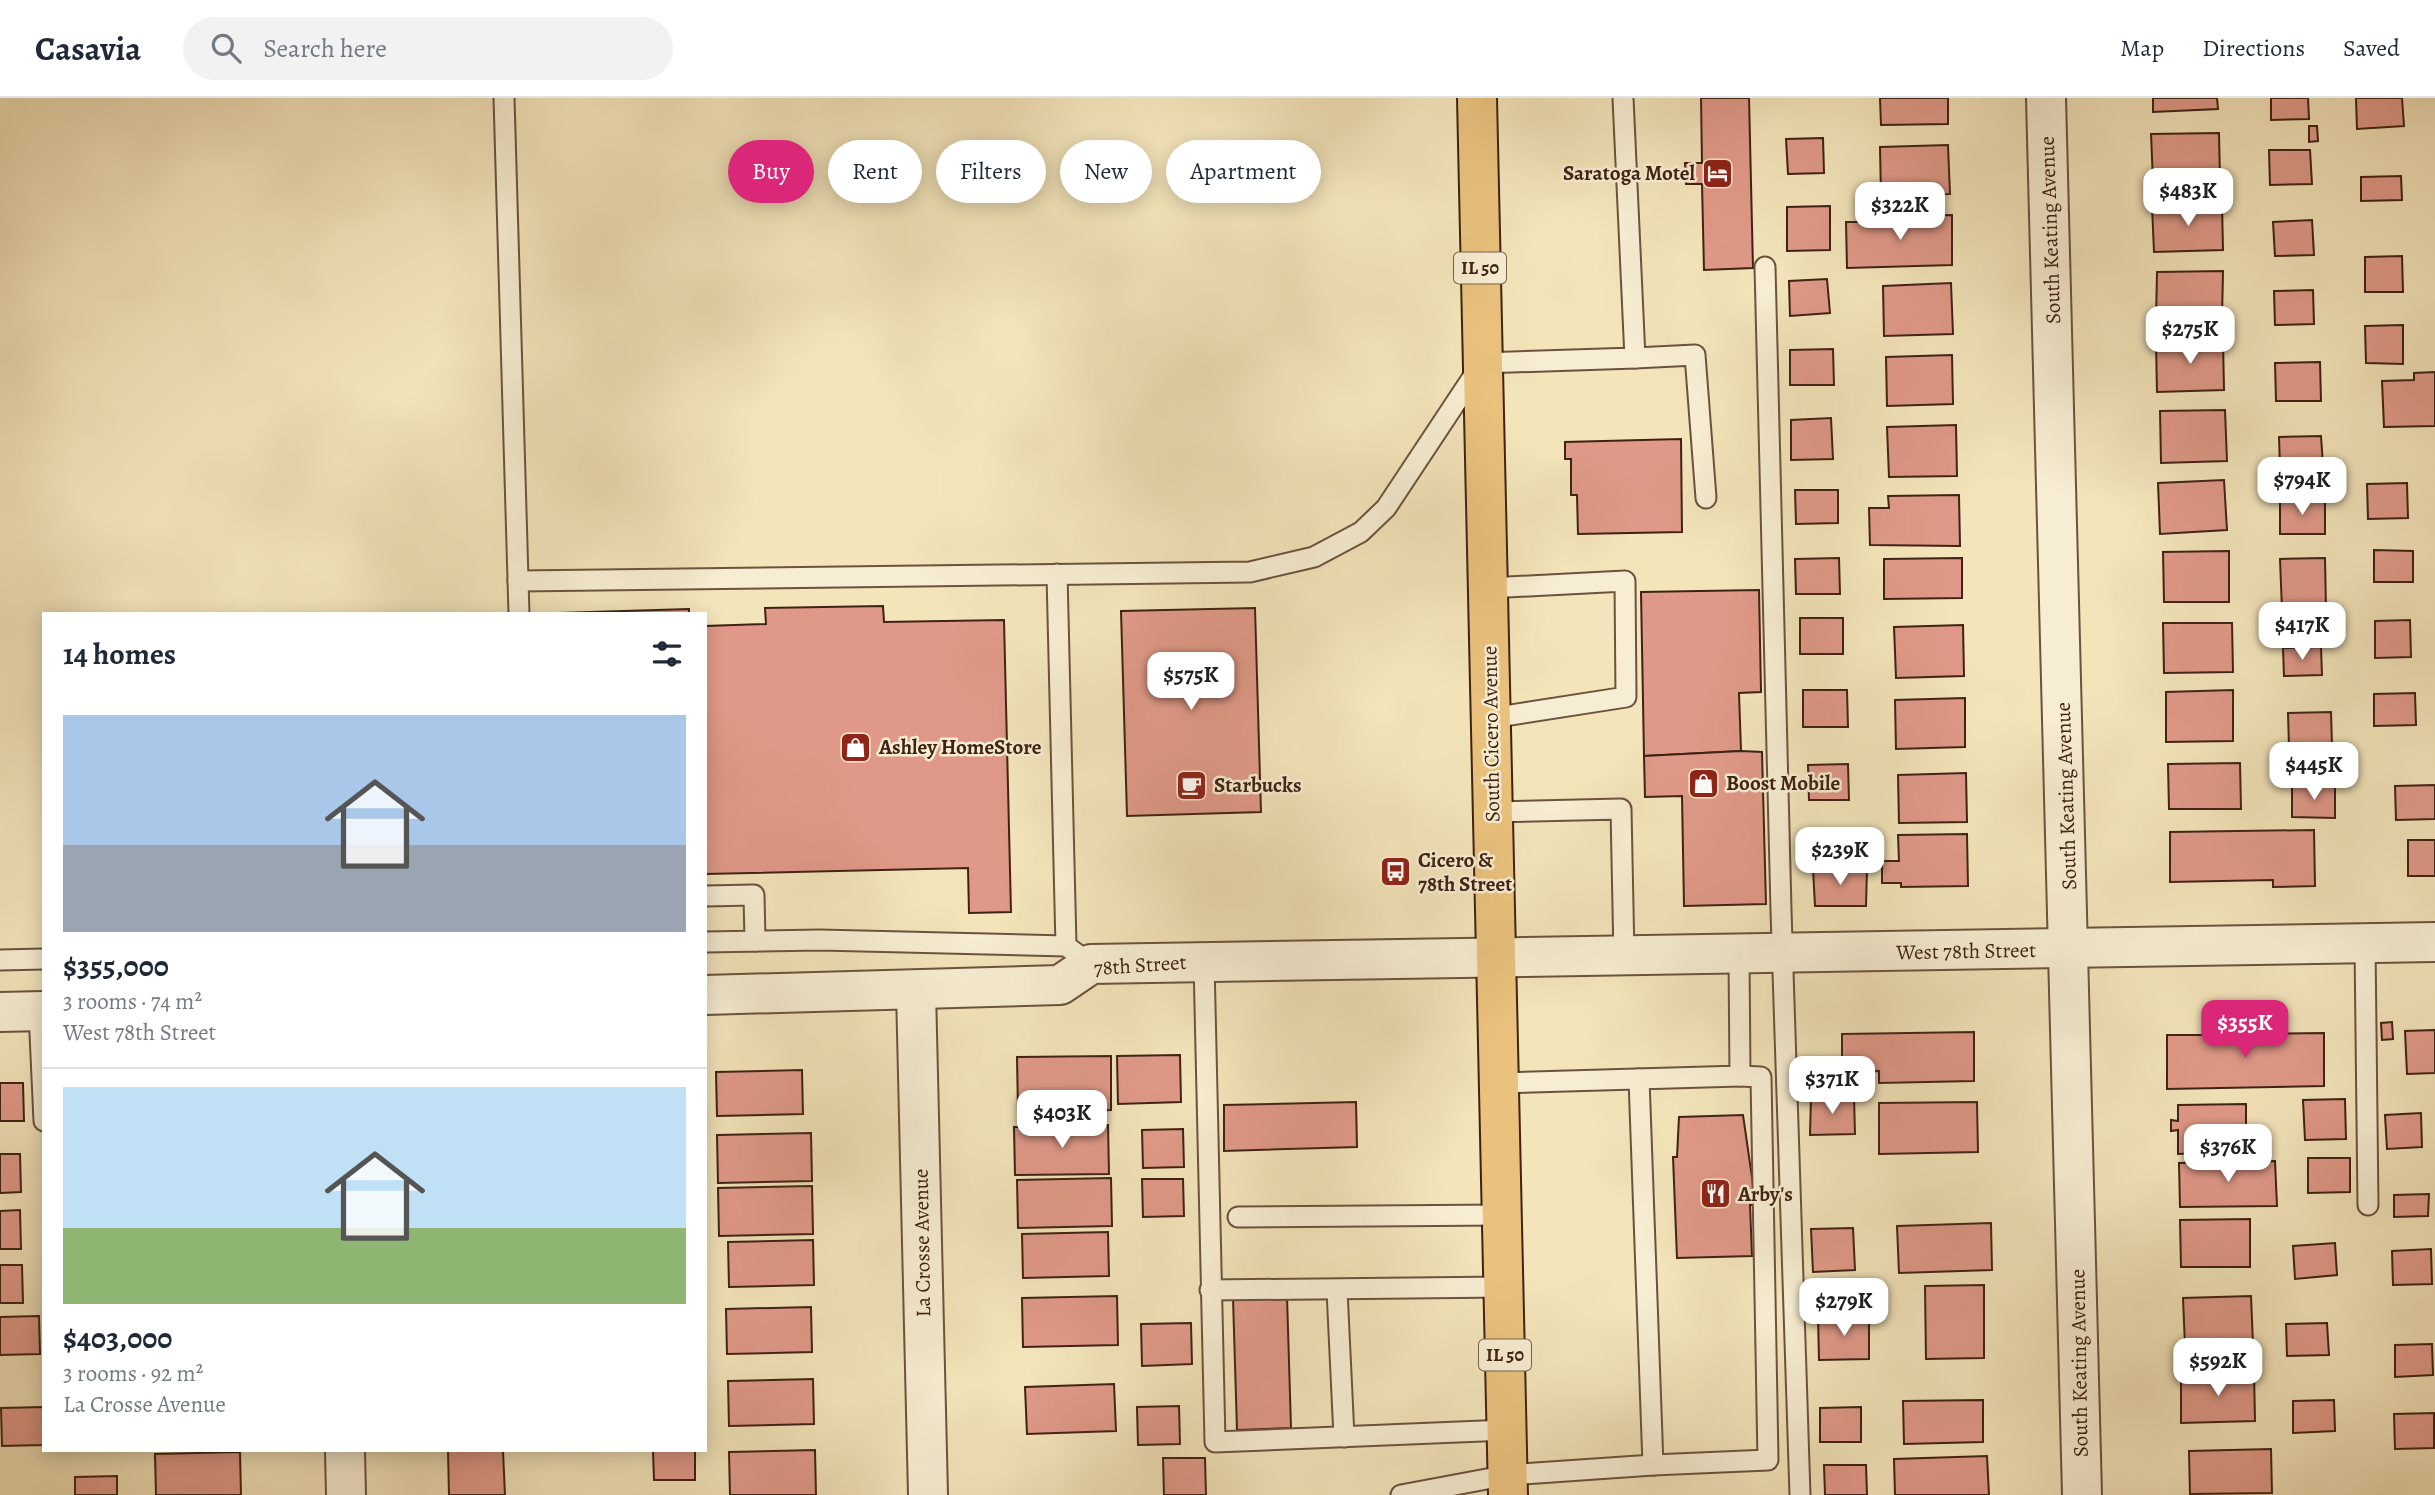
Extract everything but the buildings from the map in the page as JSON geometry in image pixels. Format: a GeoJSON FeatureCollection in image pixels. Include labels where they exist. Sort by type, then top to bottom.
{"type":"FeatureCollection","features":[{"type":"Feature","properties":{"kind":"main road","name":"South Cicero Avenue"},"geometry":{"type":"LineString","coordinates":[[1477,98],[1508,1485]]}},
{"type":"Feature","properties":{"kind":"street","name":"South Keating Avenue"},"geometry":{"type":"LineString","coordinates":[[2046,98],[2082,1495]]}},
{"type":"Feature","properties":{"kind":"street","name":"West 78th Street"},"geometry":{"type":"LineString","coordinates":[[1496,959],[2435,942]]}},
{"type":"Feature","properties":{"kind":"street","name":"78th Street"},"geometry":{"type":"LineString","coordinates":[[707,995],[1060,985],[1078,955],[1205,962],[1496,959]]}},
{"type":"Feature","properties":{"kind":"street","name":"La Crosse Avenue"},"geometry":{"type":"LineString","coordinates":[[916,991],[928,1495]]}},
{"type":"Feature","properties":{"kind":"street"},"geometry":{"type":"LineString","coordinates":[[0,1012],[41,1011]]}},
{"type":"Feature","properties":{"kind":"street"},"geometry":{"type":"LineString","coordinates":[[345,1452],[346,1495]]}},
{"type":"Feature","properties":{"kind":"lane"},"geometry":{"type":"LineString","coordinates":[[504,98],[519,612]]}},
{"type":"Feature","properties":{"kind":"lane"},"geometry":{"type":"LineString","coordinates":[[1623,98],[1636,358]]}},
{"type":"Feature","properties":{"kind":"lane"},"geometry":{"type":"LineString","coordinates":[[1765,267],[1782,954],[1800,1495]]}},
{"type":"Feature","properties":{"kind":"lane"},"geometry":{"type":"LineString","coordinates":[[518,581],[1250,572],[1314,557],[1361,532],[1386,508],[1482,363],[1695,355],[1706,498]]}},
{"type":"Feature","properties":{"kind":"lane"},"geometry":{"type":"LineString","coordinates":[[707,942],[755,941],[1078,955],[1057,575]]}},
{"type":"Feature","properties":{"kind":"lane"},"geometry":{"type":"LineString","coordinates":[[1488,589],[1625,581],[1626,697],[1490,718]]}},
{"type":"Feature","properties":{"kind":"lane"},"geometry":{"type":"LineString","coordinates":[[1493,812],[1621,809],[1624,957]]}},
{"type":"Feature","properties":{"kind":"lane"},"geometry":{"type":"LineString","coordinates":[[707,896],[754,895],[755,941]]}},
{"type":"Feature","properties":{"kind":"lane"},"geometry":{"type":"LineString","coordinates":[[2365,944],[2368,1205]]}},
{"type":"Feature","properties":{"kind":"lane"},"geometry":{"type":"LineString","coordinates":[[1740,955],[1740,1076]]}},
{"type":"Feature","properties":{"kind":"lane"},"geometry":{"type":"LineString","coordinates":[[0,960],[42,959]]}},
{"type":"Feature","properties":{"kind":"lane"},"geometry":{"type":"LineString","coordinates":[[1205,962],[1215,1442],[1507,1430]]}},
{"type":"Feature","properties":{"kind":"lane"},"geometry":{"type":"LineString","coordinates":[[41,1011],[42,1048]]}},
{"type":"Feature","properties":{"kind":"lane"},"geometry":{"type":"LineString","coordinates":[[1401,1495],[1508,1485],[1653,1465],[1768,1460],[1761,1077],[1499,1083]]}},
{"type":"Feature","properties":{"kind":"lane"},"geometry":{"type":"LineString","coordinates":[[1639,1079],[1653,1465]]}},
{"type":"Feature","properties":{"kind":"lane"},"geometry":{"type":"LineString","coordinates":[[1238,1217],[1502,1215]]}},
{"type":"Feature","properties":{"kind":"lane"},"geometry":{"type":"LineString","coordinates":[[1210,1290],[1504,1287]]}},
{"type":"Feature","properties":{"kind":"lane"},"geometry":{"type":"LineString","coordinates":[[1338,1290],[1344,1437]]}},
{"type":"Feature","properties":{"kind":"place","name":"Saratoga Motel"},"geometry":{"type":"Point","coordinates":[1718,173]}},
{"type":"Feature","properties":{"kind":"place","name":"Ashley HomeStore"},"geometry":{"type":"Point","coordinates":[856,747]}},
{"type":"Feature","properties":{"kind":"place","name":"Boost Mobile"},"geometry":{"type":"Point","coordinates":[1703,783]}},
{"type":"Feature","properties":{"kind":"place","name":"Starbucks"},"geometry":{"type":"Point","coordinates":[1191,785]}},
{"type":"Feature","properties":{"kind":"place","name":"Cicero & 78th Street"},"geometry":{"type":"Point","coordinates":[1395,872]}},
{"type":"Feature","properties":{"kind":"place","name":"Arby's"},"geometry":{"type":"Point","coordinates":[1715,1194]}}]}
